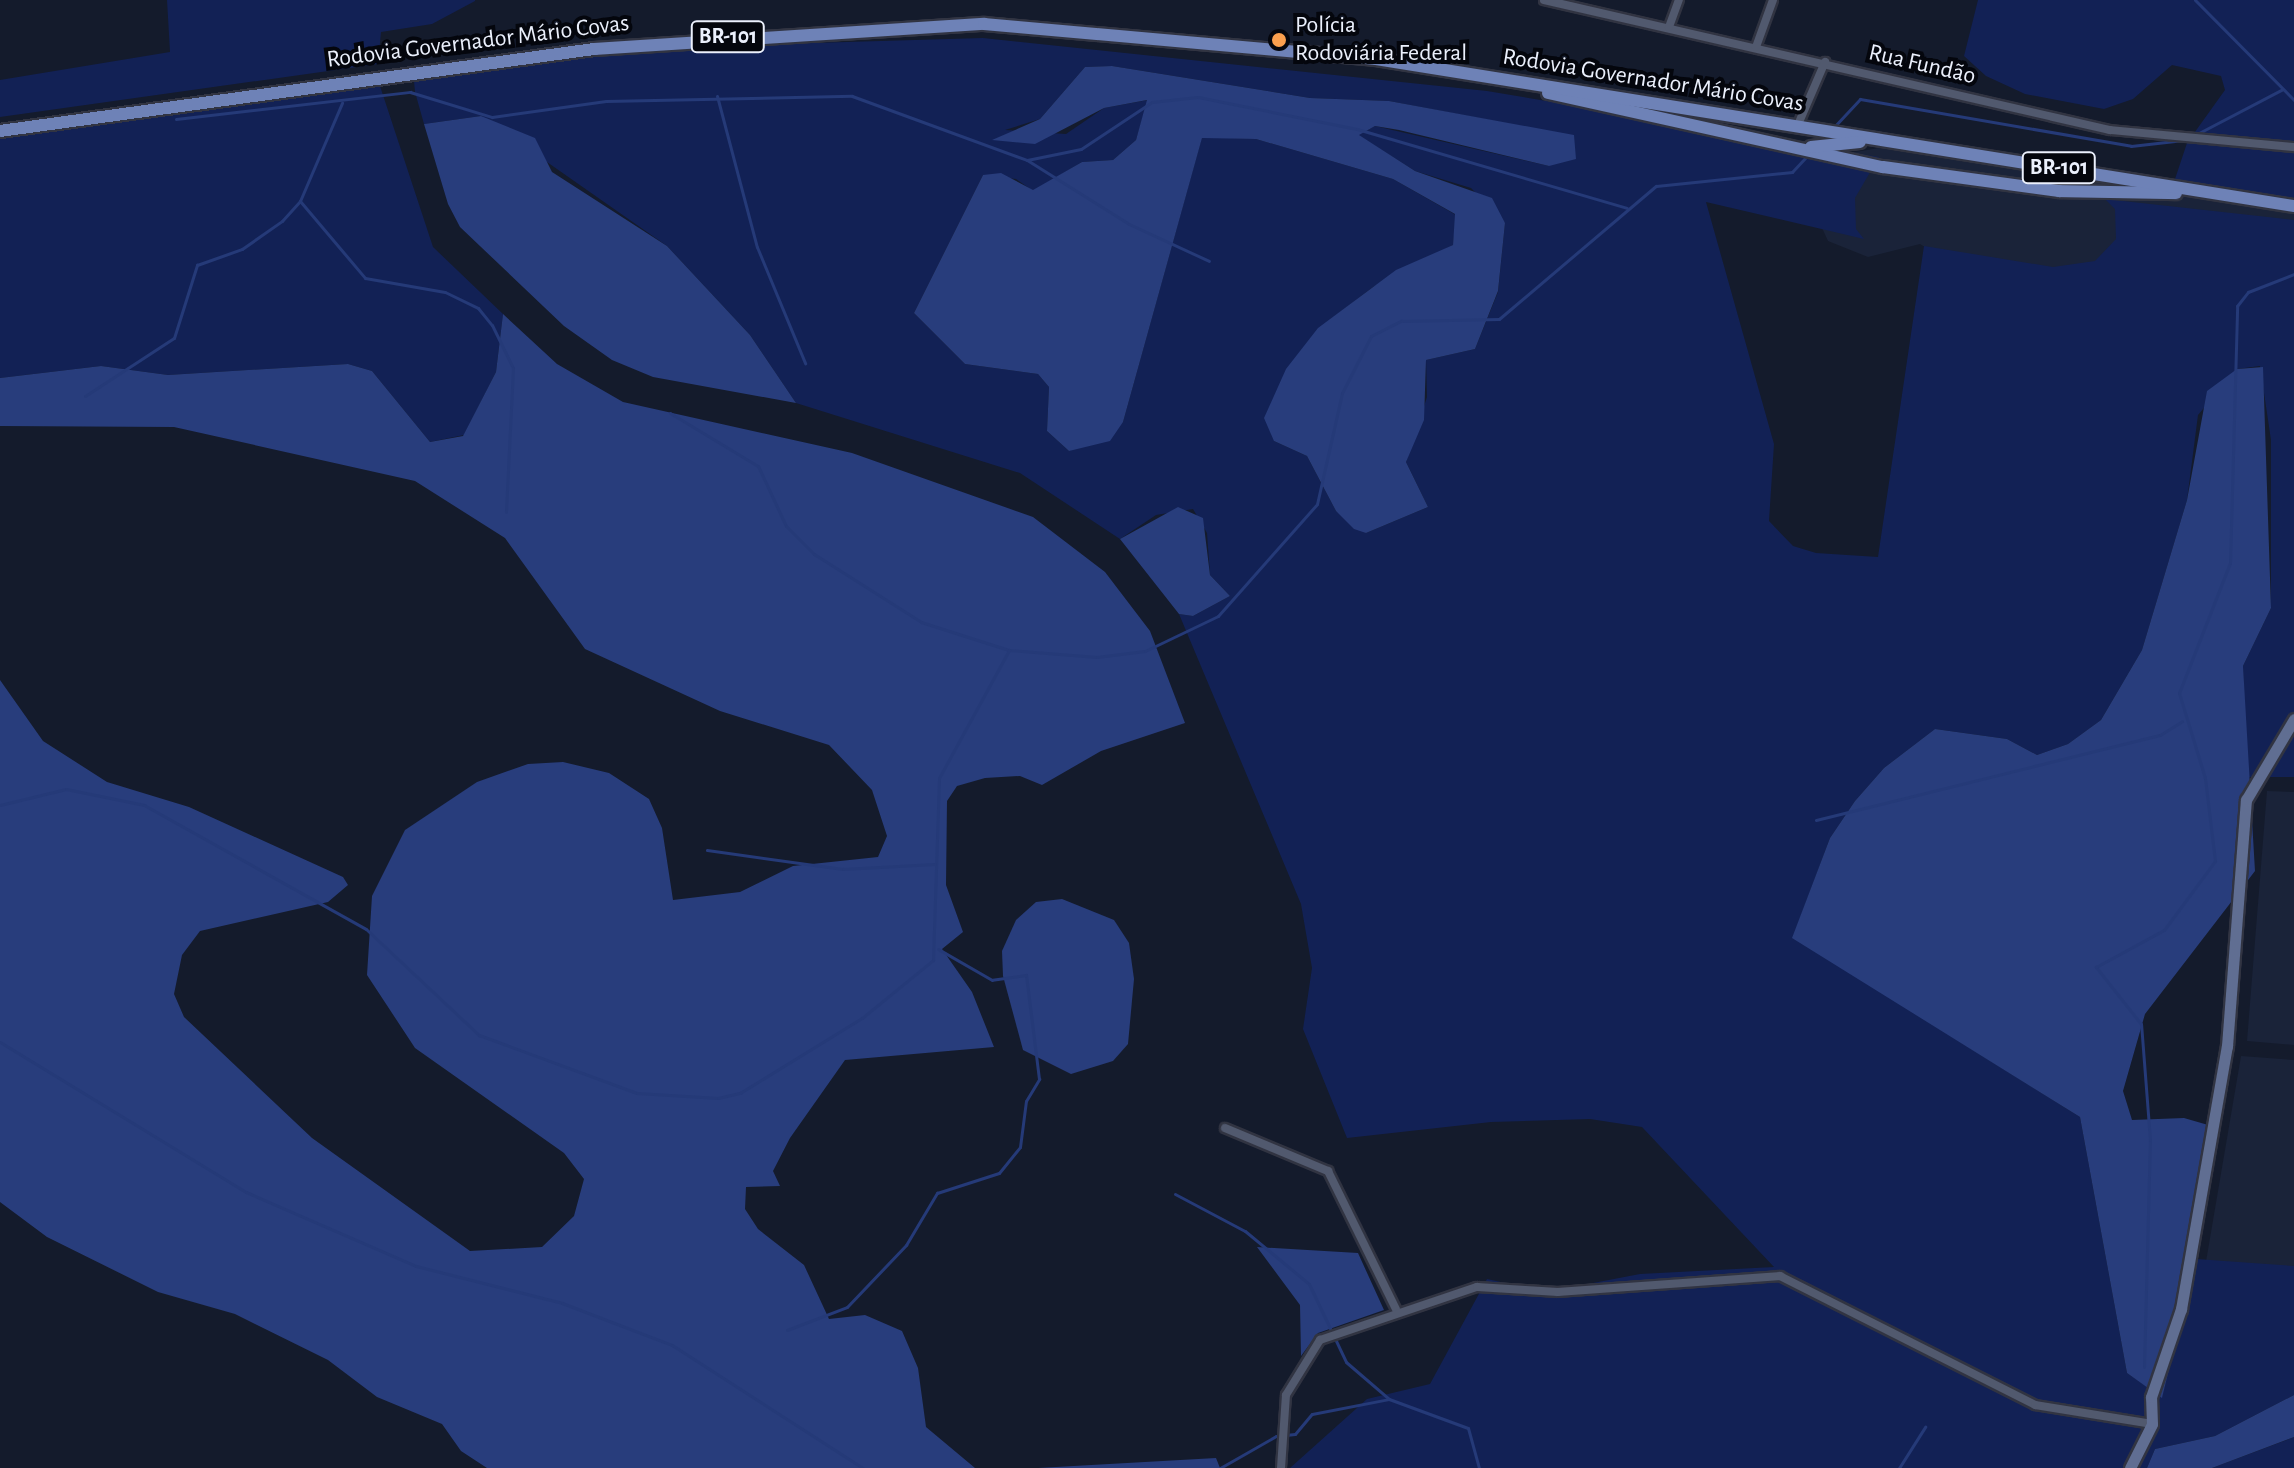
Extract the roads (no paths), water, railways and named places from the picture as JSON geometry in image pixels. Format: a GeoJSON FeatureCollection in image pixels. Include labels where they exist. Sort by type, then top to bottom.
{"type":"FeatureCollection","features":[{"type":"Feature","properties":{"kind":"main road","name":"Rodovia Governador Mário Covas"},"geometry":{"type":"LineString","coordinates":[[0,131],[594,49],[984,24],[1231,42],[1460,71],[2294,206]]}},
{"type":"Feature","properties":{"kind":"main road"},"geometry":{"type":"LineString","coordinates":[[1460,71],[1764,142],[2059,191],[2218,194]]}},
{"type":"Feature","properties":{"kind":"main road"},"geometry":{"type":"LineString","coordinates":[[1764,142],[1818,148],[1877,140]]}},
{"type":"Feature","properties":{"kind":"street","name":"Rua Fundão"},"geometry":{"type":"LineString","coordinates":[[1544,0],[1579,4],[2110,130],[2294,147]]}},
{"type":"Feature","properties":{"kind":"street"},"geometry":{"type":"LineString","coordinates":[[1669,27],[1679,0]]}},
{"type":"Feature","properties":{"kind":"street"},"geometry":{"type":"LineString","coordinates":[[1756,47],[1773,0]]}},
{"type":"Feature","properties":{"kind":"street"},"geometry":{"type":"LineString","coordinates":[[1797,127],[1825,62]]}},
{"type":"Feature","properties":{"kind":"street"},"geometry":{"type":"LineString","coordinates":[[2130,1468],[2152,1424],[2151,1397],[2181,1309],[2227,1046],[2246,800],[2294,719]]}},
{"type":"Feature","properties":{"kind":"street"},"geometry":{"type":"LineString","coordinates":[[1225,1128],[1328,1171],[1396,1309]]}},
{"type":"Feature","properties":{"kind":"street"},"geometry":{"type":"LineString","coordinates":[[1281,1468],[1286,1395],[1307,1356],[1330,1334],[1396,1309],[1477,1287],[1558,1292],[1780,1276],[2035,1405],[2152,1424]]}},
{"type":"Feature","properties":{"kind":"waterway"},"geometry":{"type":"LineString","coordinates":[[2195,0],[2294,100]]}},
{"type":"Feature","properties":{"kind":"waterway"},"geometry":{"type":"LineString","coordinates":[[2195,135],[2283,89]]}},
{"type":"Feature","properties":{"kind":"waterway"},"geometry":{"type":"LineString","coordinates":[[176,119],[410,92],[492,117],[606,101],[852,96],[1027,160],[1081,149],[1152,102],[1198,97],[1357,129],[1627,208]]}},
{"type":"Feature","properties":{"kind":"waterway"},"geometry":{"type":"LineString","coordinates":[[717,96],[757,247],[805,363]]}},
{"type":"Feature","properties":{"kind":"waterway"},"geometry":{"type":"LineString","coordinates":[[1833,128],[1860,99],[2131,146],[2184,140]]}},
{"type":"Feature","properties":{"kind":"waterway"},"geometry":{"type":"LineString","coordinates":[[85,396],[174,338],[197,265],[242,249],[282,221],[300,201],[342,103]]}},
{"type":"Feature","properties":{"kind":"waterway"},"geometry":{"type":"LineString","coordinates":[[670,413],[758,466],[786,526],[814,554],[921,622],[1009,650],[1097,657],[1145,651],[1218,616],[1317,504],[1342,393],[1371,336],[1401,321],[1499,319],[1656,186],[1792,172],[1809,154]]}},
{"type":"Feature","properties":{"kind":"waterway"},"geometry":{"type":"LineString","coordinates":[[1027,160],[1129,224],[1209,261]]}},
{"type":"Feature","properties":{"kind":"waterway"},"geometry":{"type":"LineString","coordinates":[[300,201],[365,278],[445,292],[478,308],[492,325],[513,368],[506,512]]}},
{"type":"Feature","properties":{"kind":"waterway"},"geometry":{"type":"LineString","coordinates":[[2144,1367],[2150,1140],[2141,1024],[2096,967],[2164,930],[2215,861],[2205,778],[2179,693],[2230,563],[2237,306],[2248,292],[2294,274]]}},
{"type":"Feature","properties":{"kind":"waterway"},"geometry":{"type":"LineString","coordinates":[[0,805],[66,789],[144,805],[366,929],[479,1035],[637,1093],[718,1098],[740,1093],[862,1018],[933,960],[939,778],[1009,650]]}},
{"type":"Feature","properties":{"kind":"waterway"},"geometry":{"type":"LineString","coordinates":[[1816,820],[2160,735],[2182,721]]}},
{"type":"Feature","properties":{"kind":"waterway"},"geometry":{"type":"LineString","coordinates":[[707,850],[843,869],[935,864]]}},
{"type":"Feature","properties":{"kind":"waterway"},"geometry":{"type":"LineString","coordinates":[[787,1330],[847,1307],[906,1245],[937,1193],[999,1173],[1020,1147],[1026,1101],[1039,1079],[1026,975],[992,980],[938,949]]}},
{"type":"Feature","properties":{"kind":"waterway"},"geometry":{"type":"LineString","coordinates":[[0,1042],[246,1192],[416,1266],[562,1303],[672,1345],[863,1468]]}},
{"type":"Feature","properties":{"kind":"waterway"},"geometry":{"type":"LineString","coordinates":[[1175,1194],[1245,1231],[1309,1284],[1346,1362],[1389,1399]]}},
{"type":"Feature","properties":{"kind":"waterway"},"geometry":{"type":"LineString","coordinates":[[1220,1468],[1276,1436],[1295,1434],[1312,1414],[1389,1399],[1468,1428],[1479,1468]]}},
{"type":"Feature","properties":{"kind":"waterway"},"geometry":{"type":"LineString","coordinates":[[1899,1468],[1925,1427]]}},
{"type":"Feature","properties":{"kind":"place","name":"Polícia Rodoviária Federal"},"geometry":{"type":"Point","coordinates":[1279,40]}}]}
